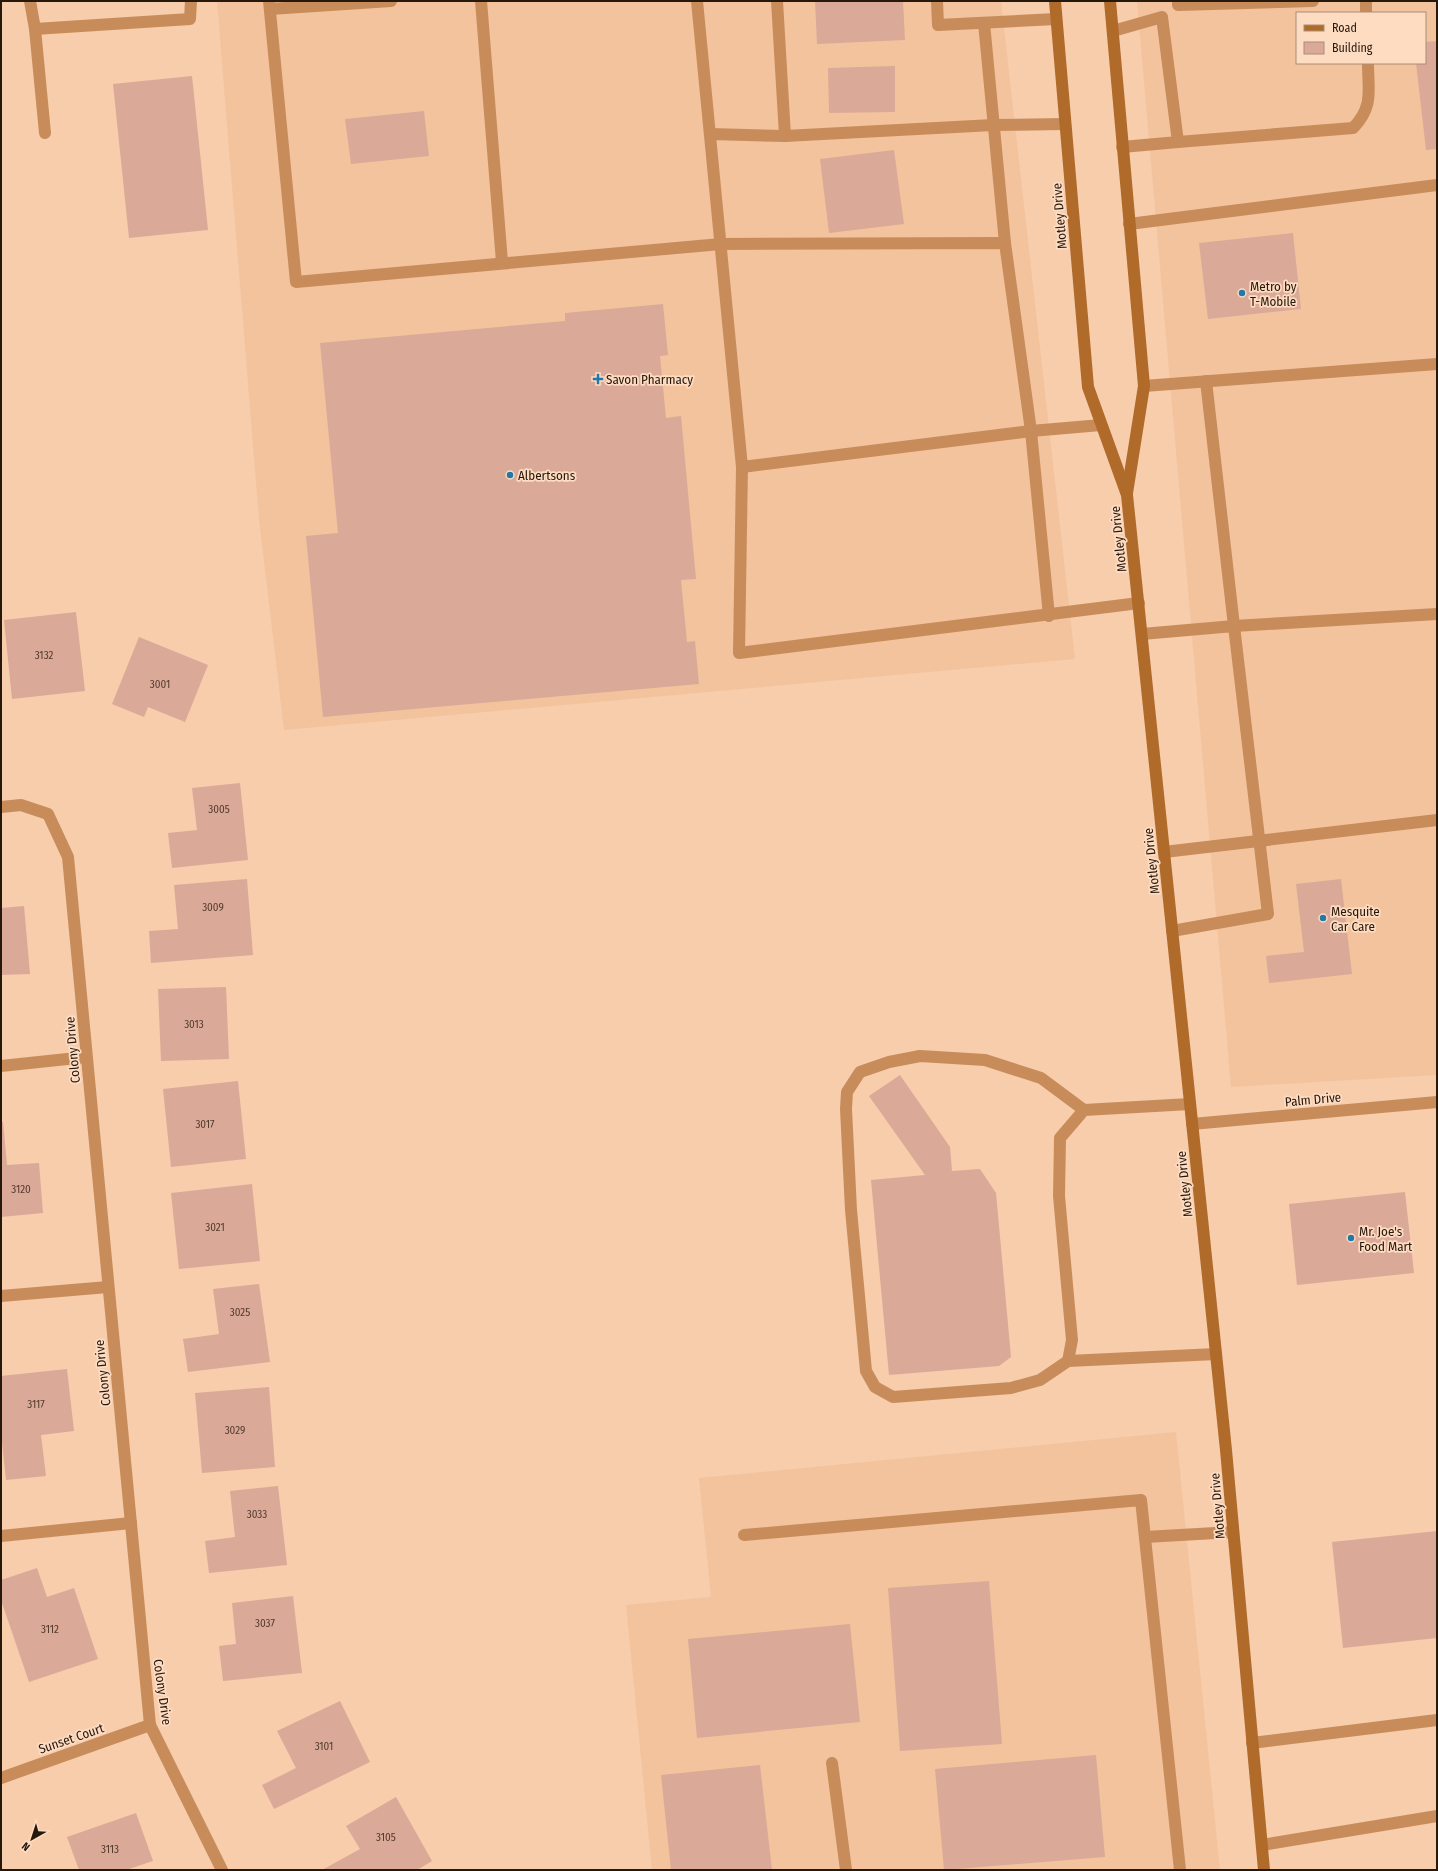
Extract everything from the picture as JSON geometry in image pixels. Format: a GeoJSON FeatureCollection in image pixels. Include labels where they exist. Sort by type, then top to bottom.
{"type":"FeatureCollection","features":[{"type":"Feature","properties":{"kind":"main road","name":"Motley Drive"},"geometry":{"type":"LineString","coordinates":[[1055,1],[1088,387],[1127,495],[1216,1354],[1264,1870]]}},
{"type":"Feature","properties":{"kind":"main road","name":"Motley Drive"},"geometry":{"type":"LineString","coordinates":[[1110,1],[1144,386],[1127,495]]}},
{"type":"Feature","properties":{"kind":"street"},"geometry":{"type":"LineString","coordinates":[[30,1],[35,29],[44,133]]}},
{"type":"Feature","properties":{"kind":"street"},"geometry":{"type":"LineString","coordinates":[[35,29],[190,19],[191,1]]}},
{"type":"Feature","properties":{"kind":"street"},"geometry":{"type":"LineString","coordinates":[[391,1],[269,5],[296,282],[502,262],[721,244],[1005,243]]}},
{"type":"Feature","properties":{"kind":"street"},"geometry":{"type":"LineString","coordinates":[[481,1],[502,262]]}},
{"type":"Feature","properties":{"kind":"street"},"geometry":{"type":"LineString","coordinates":[[697,1],[742,467],[739,653],[1139,604]]}},
{"type":"Feature","properties":{"kind":"street"},"geometry":{"type":"LineString","coordinates":[[777,1],[785,136]]}},
{"type":"Feature","properties":{"kind":"street"},"geometry":{"type":"LineString","coordinates":[[937,1],[938,25],[1056,19]]}},
{"type":"Feature","properties":{"kind":"street"},"geometry":{"type":"LineString","coordinates":[[1112,31],[1162,17],[1178,3],[1313,1]]}},
{"type":"Feature","properties":{"kind":"street"},"geometry":{"type":"LineString","coordinates":[[1366,1],[1366,12]]}},
{"type":"Feature","properties":{"kind":"street"},"geometry":{"type":"LineString","coordinates":[[1162,17],[1178,142]]}},
{"type":"Feature","properties":{"kind":"street"},"geometry":{"type":"LineString","coordinates":[[984,23],[992,125],[1005,243],[1031,432],[1049,616]]}},
{"type":"Feature","properties":{"kind":"street"},"geometry":{"type":"LineString","coordinates":[[1122,147],[1353,128],[1363,117],[1368,104],[1368,64]]}},
{"type":"Feature","properties":{"kind":"street"},"geometry":{"type":"LineString","coordinates":[[710,134],[785,136],[992,125],[1065,124]]}},
{"type":"Feature","properties":{"kind":"street"},"geometry":{"type":"LineString","coordinates":[[1129,224],[1437,185]]}},
{"type":"Feature","properties":{"kind":"street"},"geometry":{"type":"LineString","coordinates":[[1144,386],[1437,364]]}},
{"type":"Feature","properties":{"kind":"street"},"geometry":{"type":"LineString","coordinates":[[1172,931],[1268,914],[1206,381]]}},
{"type":"Feature","properties":{"kind":"street"},"geometry":{"type":"LineString","coordinates":[[742,467],[1101,425]]}},
{"type":"Feature","properties":{"kind":"street"},"geometry":{"type":"LineString","coordinates":[[1142,634],[1234,626],[1437,614]]}},
{"type":"Feature","properties":{"kind":"street","name":"Colony Drive"},"geometry":{"type":"LineString","coordinates":[[1,807],[21,805],[48,814],[68,857],[150,1725],[222,1870]]}},
{"type":"Feature","properties":{"kind":"street"},"geometry":{"type":"LineString","coordinates":[[1164,852],[1437,820]]}},
{"type":"Feature","properties":{"kind":"street"},"geometry":{"type":"LineString","coordinates":[[1190,1104],[1084,1110],[1041,1078],[985,1060],[920,1056],[889,1062],[860,1072],[847,1092],[851,1210],[866,1371],[875,1387],[893,1397],[1012,1388],[1040,1380],[1068,1361],[1216,1354]]}},
{"type":"Feature","properties":{"kind":"street"},"geometry":{"type":"LineString","coordinates":[[1,1066],[86,1057]]}},
{"type":"Feature","properties":{"kind":"street","name":"Palm Drive"},"geometry":{"type":"LineString","coordinates":[[1192,1124],[1437,1102]]}},
{"type":"Feature","properties":{"kind":"street"},"geometry":{"type":"LineString","coordinates":[[1068,1361],[1072,1340],[1059,1196],[1060,1138],[1084,1110]]}},
{"type":"Feature","properties":{"kind":"street"},"geometry":{"type":"LineString","coordinates":[[1,1296],[108,1287]]}},
{"type":"Feature","properties":{"kind":"street"},"geometry":{"type":"LineString","coordinates":[[744,1535],[1141,1500],[1180,1870]]}},
{"type":"Feature","properties":{"kind":"street"},"geometry":{"type":"LineString","coordinates":[[1,1536],[131,1523]]}},
{"type":"Feature","properties":{"kind":"street"},"geometry":{"type":"LineString","coordinates":[[1145,1537],[1233,1532]]}},
{"type":"Feature","properties":{"kind":"street"},"geometry":{"type":"LineString","coordinates":[[1252,1743],[1437,1720]]}},
{"type":"Feature","properties":{"kind":"street","name":"Sunset Court"},"geometry":{"type":"LineString","coordinates":[[1,1778],[150,1725]]}},
{"type":"Feature","properties":{"kind":"street"},"geometry":{"type":"LineString","coordinates":[[832,1763],[846,1870]]}},
{"type":"Feature","properties":{"kind":"street"},"geometry":{"type":"LineString","coordinates":[[1262,1846],[1437,1816]]}},
{"type":"Feature","properties":{"kind":"shaded area"},"geometry":{"type":"Polygon","coordinates":[[[217,1],[1001,1],[1075,659],[284,730],[259,519],[217,1]]]}},
{"type":"Feature","properties":{"kind":"shaded area"},"geometry":{"type":"Polygon","coordinates":[[[1137,1],[1437,1],[1437,1075],[1231,1087],[1137,1]]]}},
{"type":"Feature","properties":{"kind":"shaded area"},"geometry":{"type":"Polygon","coordinates":[[[1176,1432],[1220,1870],[652,1870],[626,1605],[711,1597],[699,1478],[1176,1432]]]}},
{"type":"Feature","properties":{"kind":"building"},"geometry":{"type":"Polygon","coordinates":[[[815,1],[903,1],[905,40],[817,44],[815,1]]]}},
{"type":"Feature","properties":{"kind":"building"},"geometry":{"type":"Polygon","coordinates":[[[1437,41],[1437,149],[1426,150],[1416,64],[1426,64],[1426,42],[1437,41]]]}},
{"type":"Feature","properties":{"kind":"building"},"geometry":{"type":"Polygon","coordinates":[[[895,66],[895,112],[829,113],[828,68],[895,66]]]}},
{"type":"Feature","properties":{"kind":"building"},"geometry":{"type":"Polygon","coordinates":[[[192,76],[208,230],[129,238],[113,84],[192,76]]]}},
{"type":"Feature","properties":{"kind":"building"},"geometry":{"type":"Polygon","coordinates":[[[424,111],[429,156],[351,164],[345,119],[424,111]]]}},
{"type":"Feature","properties":{"kind":"building"},"geometry":{"type":"Polygon","coordinates":[[[894,150],[904,224],[829,233],[820,159],[894,150]]]}},
{"type":"Feature","properties":{"kind":"building"},"geometry":{"type":"Polygon","coordinates":[[[1293,233],[1301,309],[1208,319],[1199,243],[1293,233]]]}},
{"type":"Feature","properties":{"kind":"building","name":"Albertsons"},"geometry":{"type":"Polygon","coordinates":[[[663,304],[668,355],[660,356],[666,418],[681,416],[696,579],[681,580],[687,642],[695,641],[699,684],[323,717],[306,536],[338,533],[320,343],[565,321],[565,313],[663,304]]]}},
{"type":"Feature","properties":{"kind":"building"},"geometry":{"type":"Polygon","coordinates":[[[76,612],[85,691],[12,699],[4,620],[76,612]]]}},
{"type":"Feature","properties":{"kind":"building"},"geometry":{"type":"Polygon","coordinates":[[[139,637],[208,665],[185,722],[148,707],[144,717],[112,704],[139,637]]]}},
{"type":"Feature","properties":{"kind":"building"},"geometry":{"type":"Polygon","coordinates":[[[240,783],[248,860],[172,868],[168,833],[197,830],[192,788],[240,783]]]}},
{"type":"Feature","properties":{"kind":"building"},"geometry":{"type":"Polygon","coordinates":[[[247,879],[253,955],[151,963],[149,931],[178,929],[174,885],[247,879]]]}},
{"type":"Feature","properties":{"kind":"building","name":"Mesquite Car Care"},"geometry":{"type":"Polygon","coordinates":[[[1341,879],[1352,974],[1269,983],[1266,956],[1304,952],[1296,884],[1341,879]]]}},
{"type":"Feature","properties":{"kind":"building"},"geometry":{"type":"Polygon","coordinates":[[[24,906],[30,974],[1,975],[1,908],[24,906]]]}},
{"type":"Feature","properties":{"kind":"building"},"geometry":{"type":"Polygon","coordinates":[[[226,987],[229,1059],[161,1061],[158,989],[226,987]]]}},
{"type":"Feature","properties":{"kind":"building"},"geometry":{"type":"Polygon","coordinates":[[[900,1075],[950,1147],[952,1171],[980,1169],[996,1193],[1011,1357],[999,1366],[889,1375],[871,1180],[925,1175],[869,1096],[900,1075]]]}},
{"type":"Feature","properties":{"kind":"building"},"geometry":{"type":"Polygon","coordinates":[[[238,1081],[246,1159],[171,1167],[163,1089],[238,1081]]]}},
{"type":"Feature","properties":{"kind":"building"},"geometry":{"type":"Polygon","coordinates":[[[1,1122],[3,1122],[7,1165],[39,1163],[43,1213],[1,1217],[1,1122]]]}},
{"type":"Feature","properties":{"kind":"building"},"geometry":{"type":"Polygon","coordinates":[[[252,1184],[260,1261],[179,1269],[171,1193],[252,1184]]]}},
{"type":"Feature","properties":{"kind":"building","name":"Mr. Joe's Food Mart"},"geometry":{"type":"Polygon","coordinates":[[[1405,1192],[1414,1273],[1297,1285],[1289,1204],[1405,1192]]]}},
{"type":"Feature","properties":{"kind":"building"},"geometry":{"type":"Polygon","coordinates":[[[259,1284],[270,1362],[188,1372],[183,1339],[219,1334],[213,1289],[259,1284]]]}},
{"type":"Feature","properties":{"kind":"building"},"geometry":{"type":"Polygon","coordinates":[[[67,1369],[74,1431],[41,1435],[46,1476],[6,1480],[1,1433],[1,1376],[67,1369]]]}},
{"type":"Feature","properties":{"kind":"building"},"geometry":{"type":"Polygon","coordinates":[[[269,1387],[275,1467],[202,1473],[195,1393],[269,1387]]]}},
{"type":"Feature","properties":{"kind":"building"},"geometry":{"type":"Polygon","coordinates":[[[278,1486],[287,1565],[209,1573],[205,1541],[235,1537],[230,1491],[278,1486]]]}},
{"type":"Feature","properties":{"kind":"building"},"geometry":{"type":"Polygon","coordinates":[[[1437,1531],[1437,1638],[1343,1648],[1332,1542],[1437,1531]]]}},
{"type":"Feature","properties":{"kind":"building"},"geometry":{"type":"Polygon","coordinates":[[[37,1568],[47,1597],[74,1588],[98,1659],[29,1682],[1,1600],[1,1580],[37,1568]]]}},
{"type":"Feature","properties":{"kind":"building"},"geometry":{"type":"Polygon","coordinates":[[[989,1581],[1002,1744],[900,1751],[888,1588],[989,1581]]]}},
{"type":"Feature","properties":{"kind":"building"},"geometry":{"type":"Polygon","coordinates":[[[293,1596],[302,1673],[223,1681],[219,1646],[236,1644],[232,1603],[293,1596]]]}},
{"type":"Feature","properties":{"kind":"building"},"geometry":{"type":"Polygon","coordinates":[[[850,1624],[860,1722],[697,1738],[688,1639],[850,1624]]]}},
{"type":"Feature","properties":{"kind":"building"},"geometry":{"type":"Polygon","coordinates":[[[340,1701],[370,1762],[274,1809],[262,1785],[296,1768],[277,1731],[340,1701]]]}},
{"type":"Feature","properties":{"kind":"building"},"geometry":{"type":"Polygon","coordinates":[[[1096,1755],[1105,1857],[944,1870],[935,1769],[1096,1755]]]}},
{"type":"Feature","properties":{"kind":"building"},"geometry":{"type":"Polygon","coordinates":[[[760,1765],[772,1870],[671,1870],[661,1775],[760,1765]]]}},
{"type":"Feature","properties":{"kind":"building"},"geometry":{"type":"Polygon","coordinates":[[[396,1797],[432,1861],[417,1870],[322,1870],[360,1849],[346,1826],[396,1797]]]}},
{"type":"Feature","properties":{"kind":"building"},"geometry":{"type":"Polygon","coordinates":[[[136,1813],[153,1861],[126,1870],[79,1870],[67,1837],[136,1813]]]}},
{"type":"Feature","properties":{"kind":"place","name":"Metro by T-Mobile"},"geometry":{"type":"Point","coordinates":[1242,293]}},
{"type":"Feature","properties":{"kind":"place","name":"Savon Pharmacy"},"geometry":{"type":"Point","coordinates":[598,379]}},
{"type":"Feature","properties":{"kind":"place","name":"Albertsons"},"geometry":{"type":"Point","coordinates":[510,475]}},
{"type":"Feature","properties":{"kind":"place","name":"Mesquite Car Care"},"geometry":{"type":"Point","coordinates":[1323,918]}},
{"type":"Feature","properties":{"kind":"place","name":"Mr. Joe's Food Mart"},"geometry":{"type":"Point","coordinates":[1351,1238]}}]}
